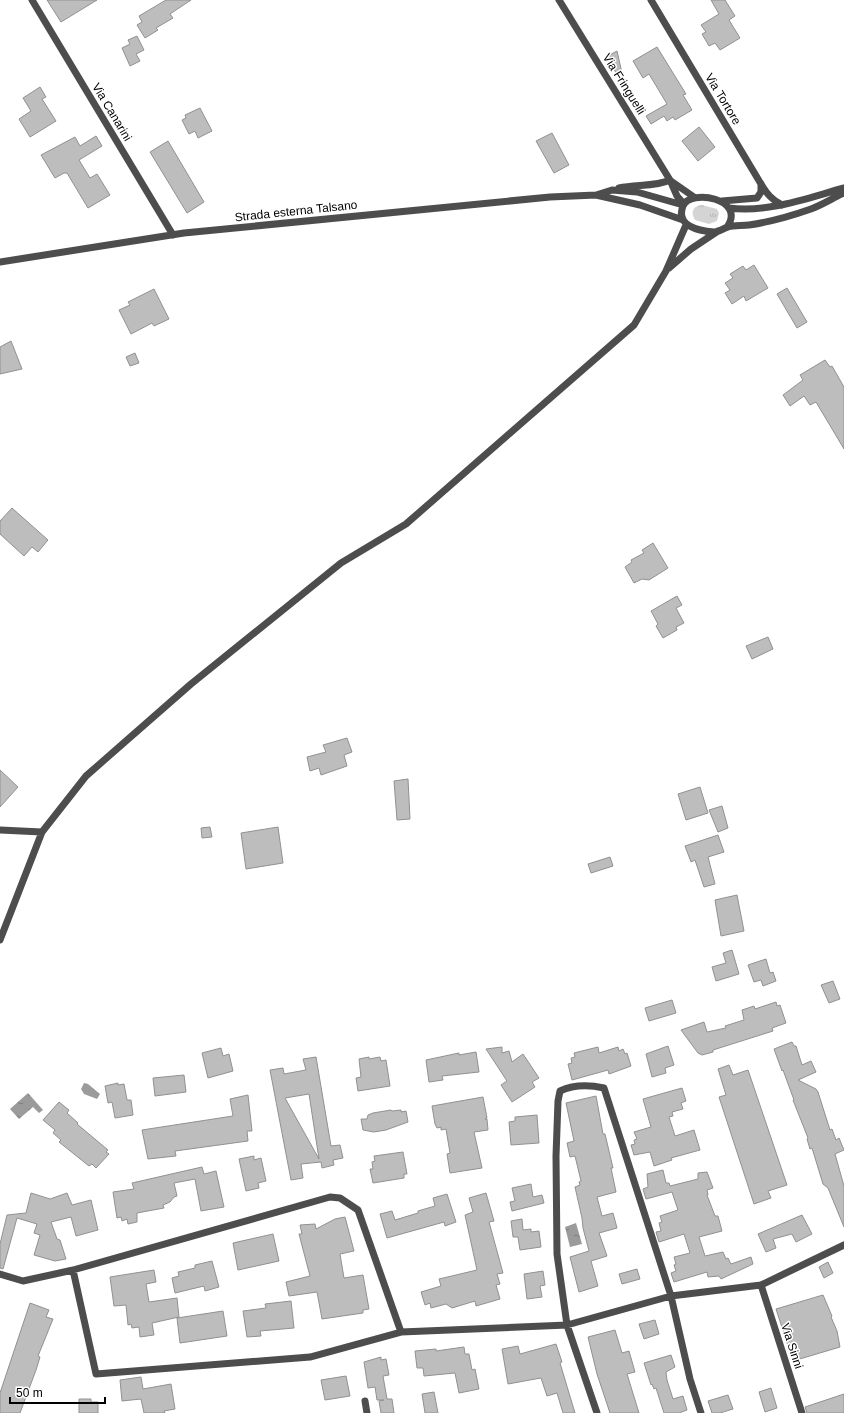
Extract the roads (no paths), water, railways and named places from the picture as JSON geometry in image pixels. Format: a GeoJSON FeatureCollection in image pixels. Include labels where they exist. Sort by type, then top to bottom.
{"type":"FeatureCollection","features":[{"type":"Feature","properties":{"kind":"street","name":"Via Canarini"},"geometry":{"type":"LineString","coordinates":[[32,0],[173,235]]}},
{"type":"Feature","properties":{"kind":"street","name":"Via Fringuelli"},"geometry":{"type":"LineString","coordinates":[[559,0],[670,180],[677,196],[684,205]]}},
{"type":"Feature","properties":{"kind":"street","name":"Via Tortore"},"geometry":{"type":"LineString","coordinates":[[651,0],[768,195],[775,202],[782,205]]}},
{"type":"Feature","properties":{"kind":"street"},"geometry":{"type":"LineString","coordinates":[[612,190],[634,185],[663,183],[670,180],[694,197],[722,202],[757,198],[761,192],[761,184]]}},
{"type":"Feature","properties":{"kind":"street"},"geometry":{"type":"LineString","coordinates":[[722,202],[729,208],[743,210],[782,205],[844,188]]}},
{"type":"Feature","properties":{"kind":"street","name":"Strada esterna Talsano"},"geometry":{"type":"LineString","coordinates":[[0,262],[173,235],[542,198],[596,195],[612,190],[637,192],[684,205]]}},
{"type":"Feature","properties":{"kind":"street"},"geometry":{"type":"LineString","coordinates":[[666,271],[691,249],[718,231],[727,227],[749,225],[786,217],[812,208],[844,193]]}},
{"type":"Feature","properties":{"kind":"street","name":"Strada esterna Talsano"},"geometry":{"type":"LineString","coordinates":[[596,195],[640,205],[684,222]]}},
{"type":"Feature","properties":{"kind":"street"},"geometry":{"type":"LineString","coordinates":[[694,197],[684,205],[681,211],[684,222],[690,227],[718,231]]}},
{"type":"Feature","properties":{"kind":"street"},"geometry":{"type":"LineString","coordinates":[[727,227],[731,218],[729,208]]}},
{"type":"Feature","properties":{"kind":"street"},"geometry":{"type":"LineString","coordinates":[[0,940],[42,832],[86,776],[191,684],[341,563],[406,524],[634,325],[666,271],[684,222]]}},
{"type":"Feature","properties":{"kind":"street"},"geometry":{"type":"LineString","coordinates":[[0,830],[42,832]]}},
{"type":"Feature","properties":{"kind":"street"},"geometry":{"type":"LineString","coordinates":[[597,1413],[567,1325],[557,1254],[556,1156],[558,1101],[560,1091],[568,1088],[594,1086],[604,1088],[671,1296],[690,1379],[701,1413]]}},
{"type":"Feature","properties":{"kind":"street"},"geometry":{"type":"LineString","coordinates":[[0,1274],[22,1282],[73,1270],[330,1197],[340,1198],[358,1210],[402,1332]]}},
{"type":"Feature","properties":{"kind":"street"},"geometry":{"type":"LineString","coordinates":[[73,1270],[96,1374],[310,1357],[402,1332],[567,1325],[671,1296],[761,1285],[844,1245]]}},
{"type":"Feature","properties":{"kind":"street","name":"Via Sinni"},"geometry":{"type":"LineString","coordinates":[[761,1285],[802,1413]]}},
{"type":"Feature","properties":{"kind":"street"},"geometry":{"type":"LineString","coordinates":[[365,1402],[367,1413]]}},
{"type":"Feature","properties":{"kind":"water"},"geometry":{"type":"Polygon","coordinates":[[[84,1083],[88,1084],[100,1094],[97,1099],[84,1094],[81,1089],[84,1083]]]}},
{"type":"Feature","properties":{"kind":"water"},"geometry":{"type":"Polygon","coordinates":[[[28,1093],[43,1110],[39,1113],[33,1107],[19,1119],[10,1109],[28,1093]]]}},
{"type":"Feature","properties":{"kind":"water"},"geometry":{"type":"Polygon","coordinates":[[[576,1223],[582,1244],[570,1247],[565,1227],[576,1223]]]}}]}
